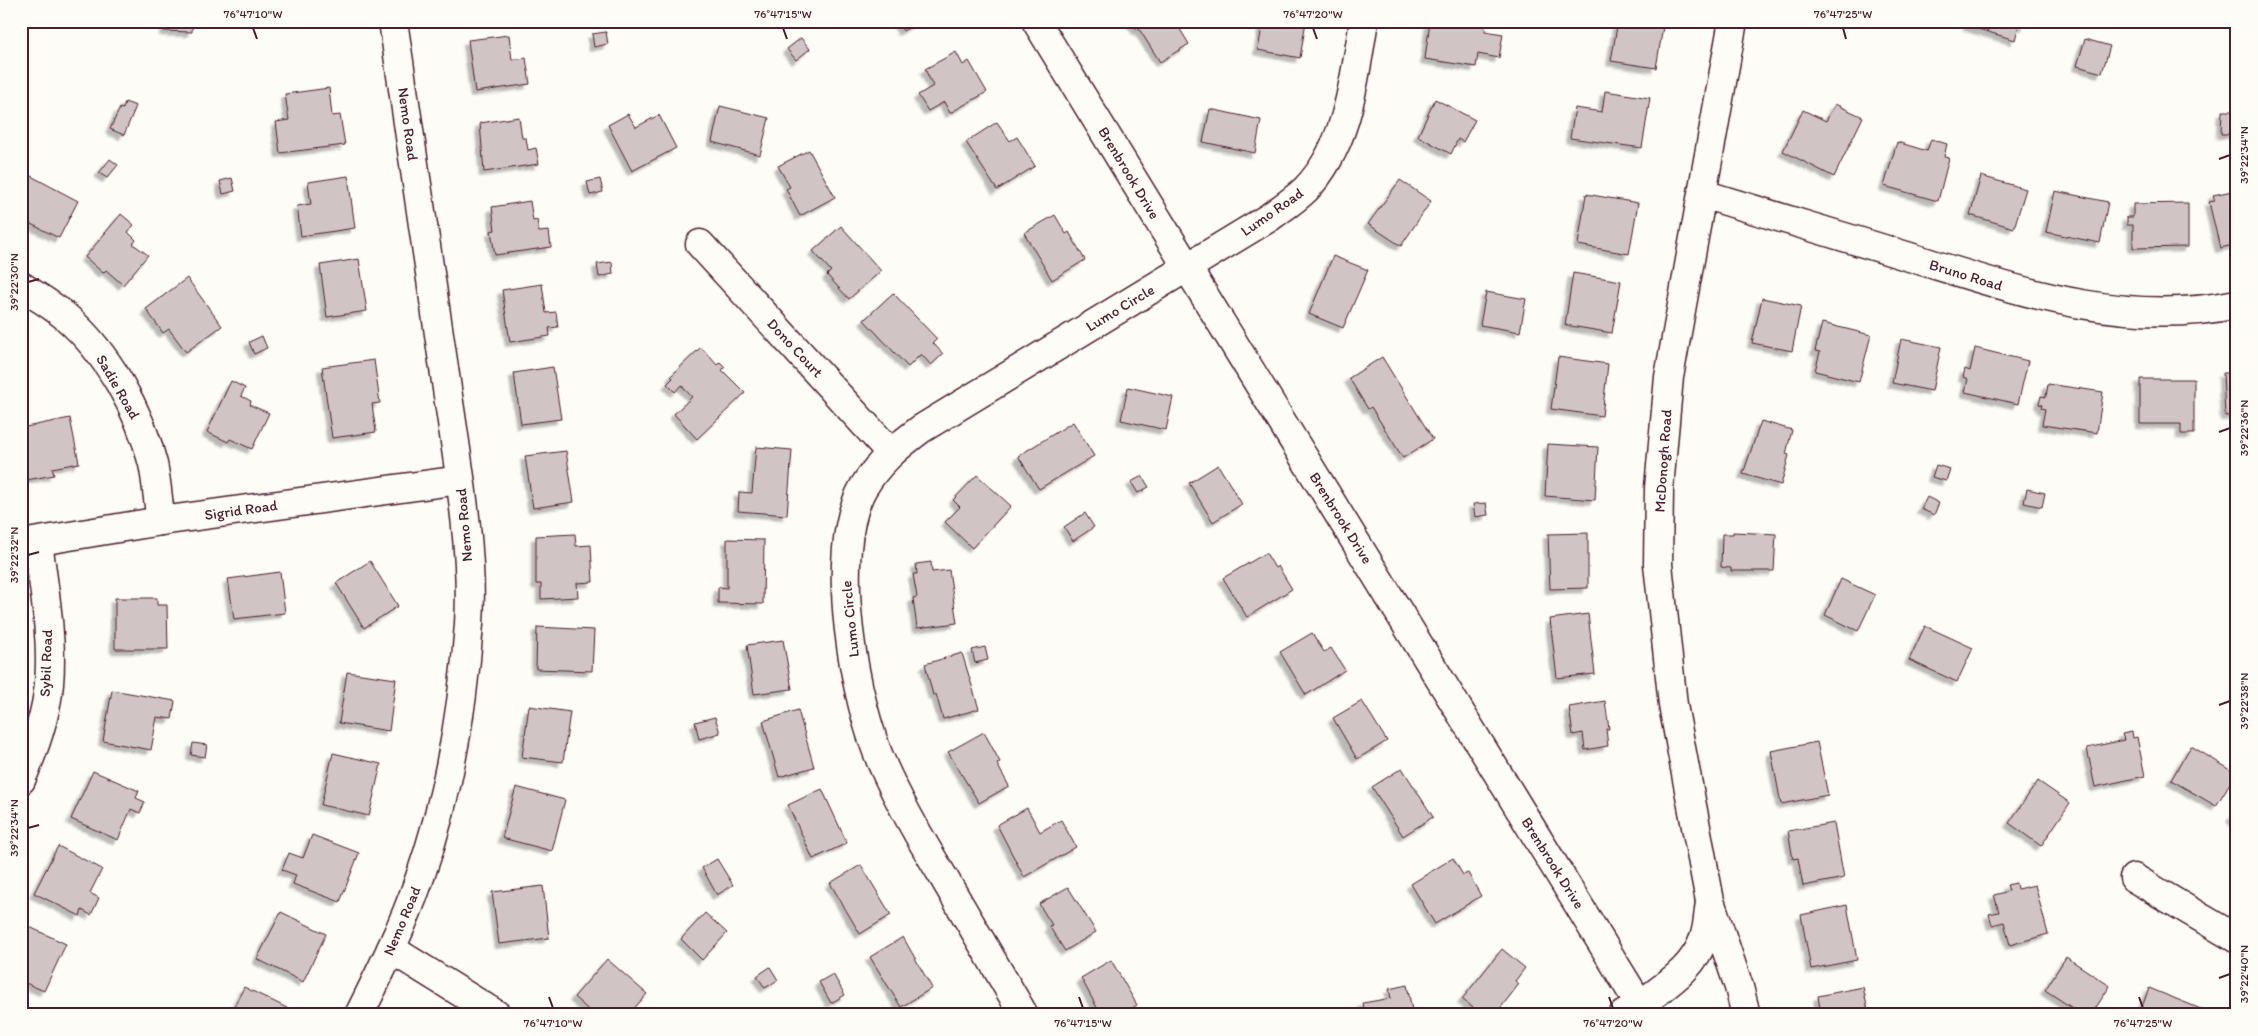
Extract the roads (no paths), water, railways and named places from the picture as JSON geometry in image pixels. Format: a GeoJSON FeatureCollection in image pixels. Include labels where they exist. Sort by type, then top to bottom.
{"type":"FeatureCollection","features":[{"type":"Feature","properties":{"kind":"street","name":"Nemo Road"},"geometry":{"type":"LineString","coordinates":[[359,1015],[391,949],[420,879],[452,757],[469,623],[467,559],[460,480],[393,21]]}},
{"type":"Feature","properties":{"kind":"street","name":"Brenbrook Drive"},"geometry":{"type":"LineString","coordinates":[[1036,21],[1636,1011]]}},
{"type":"Feature","properties":{"kind":"street","name":"Lumo Road"},"geometry":{"type":"LineString","coordinates":[[1187,268],[1270,217],[1306,189],[1330,157],[1347,113],[1364,21]]}},
{"type":"Feature","properties":{"kind":"street","name":"McDonogh Road"},"geometry":{"type":"LineString","coordinates":[[1733,21],[1669,377],[1659,488],[1658,564],[1673,705],[1710,901],[1739,987],[1746,1015]]}},
{"type":"Feature","properties":{"kind":"street","name":"Bruno Road"},"geometry":{"type":"LineString","coordinates":[[1703,194],[2034,295],[2101,308],[2164,312],[2237,304]]}},
{"type":"Feature","properties":{"kind":"street","name":"Dono Court"},"geometry":{"type":"LineString","coordinates":[[700,244],[890,452]]}},
{"type":"Feature","properties":{"kind":"street","name":"Lumo Circle"},"geometry":{"type":"LineString","coordinates":[[1024,1015],[903,809],[882,766],[866,716],[852,651],[844,587],[849,531],[863,489],[890,452],[921,429],[1187,268]]}},
{"type":"Feature","properties":{"kind":"street","name":"Sadie Road"},"geometry":{"type":"LineString","coordinates":[[21,286],[66,317],[95,348],[121,388],[139,424],[153,464],[161,521]]}},
{"type":"Feature","properties":{"kind":"street","name":"Sigrid Road"},"geometry":{"type":"LineString","coordinates":[[30,543],[161,521],[460,480]]}},
{"type":"Feature","properties":{"kind":"street","name":"Sybil Road"},"geometry":{"type":"LineString","coordinates":[[21,780],[41,726],[49,685],[50,640],[30,543]]}},
{"type":"Feature","properties":{"kind":"street"},"geometry":{"type":"LineString","coordinates":[[2134,878],[2237,939]]}},
{"type":"Feature","properties":{"kind":"street","name":"McDonogh Road"},"geometry":{"type":"LineString","coordinates":[[1636,1011],[1686,969],[1697,953],[1704,938],[1710,901]]}},
{"type":"Feature","properties":{"kind":"street"},"geometry":{"type":"LineString","coordinates":[[391,949],[497,1015]]}}]}
